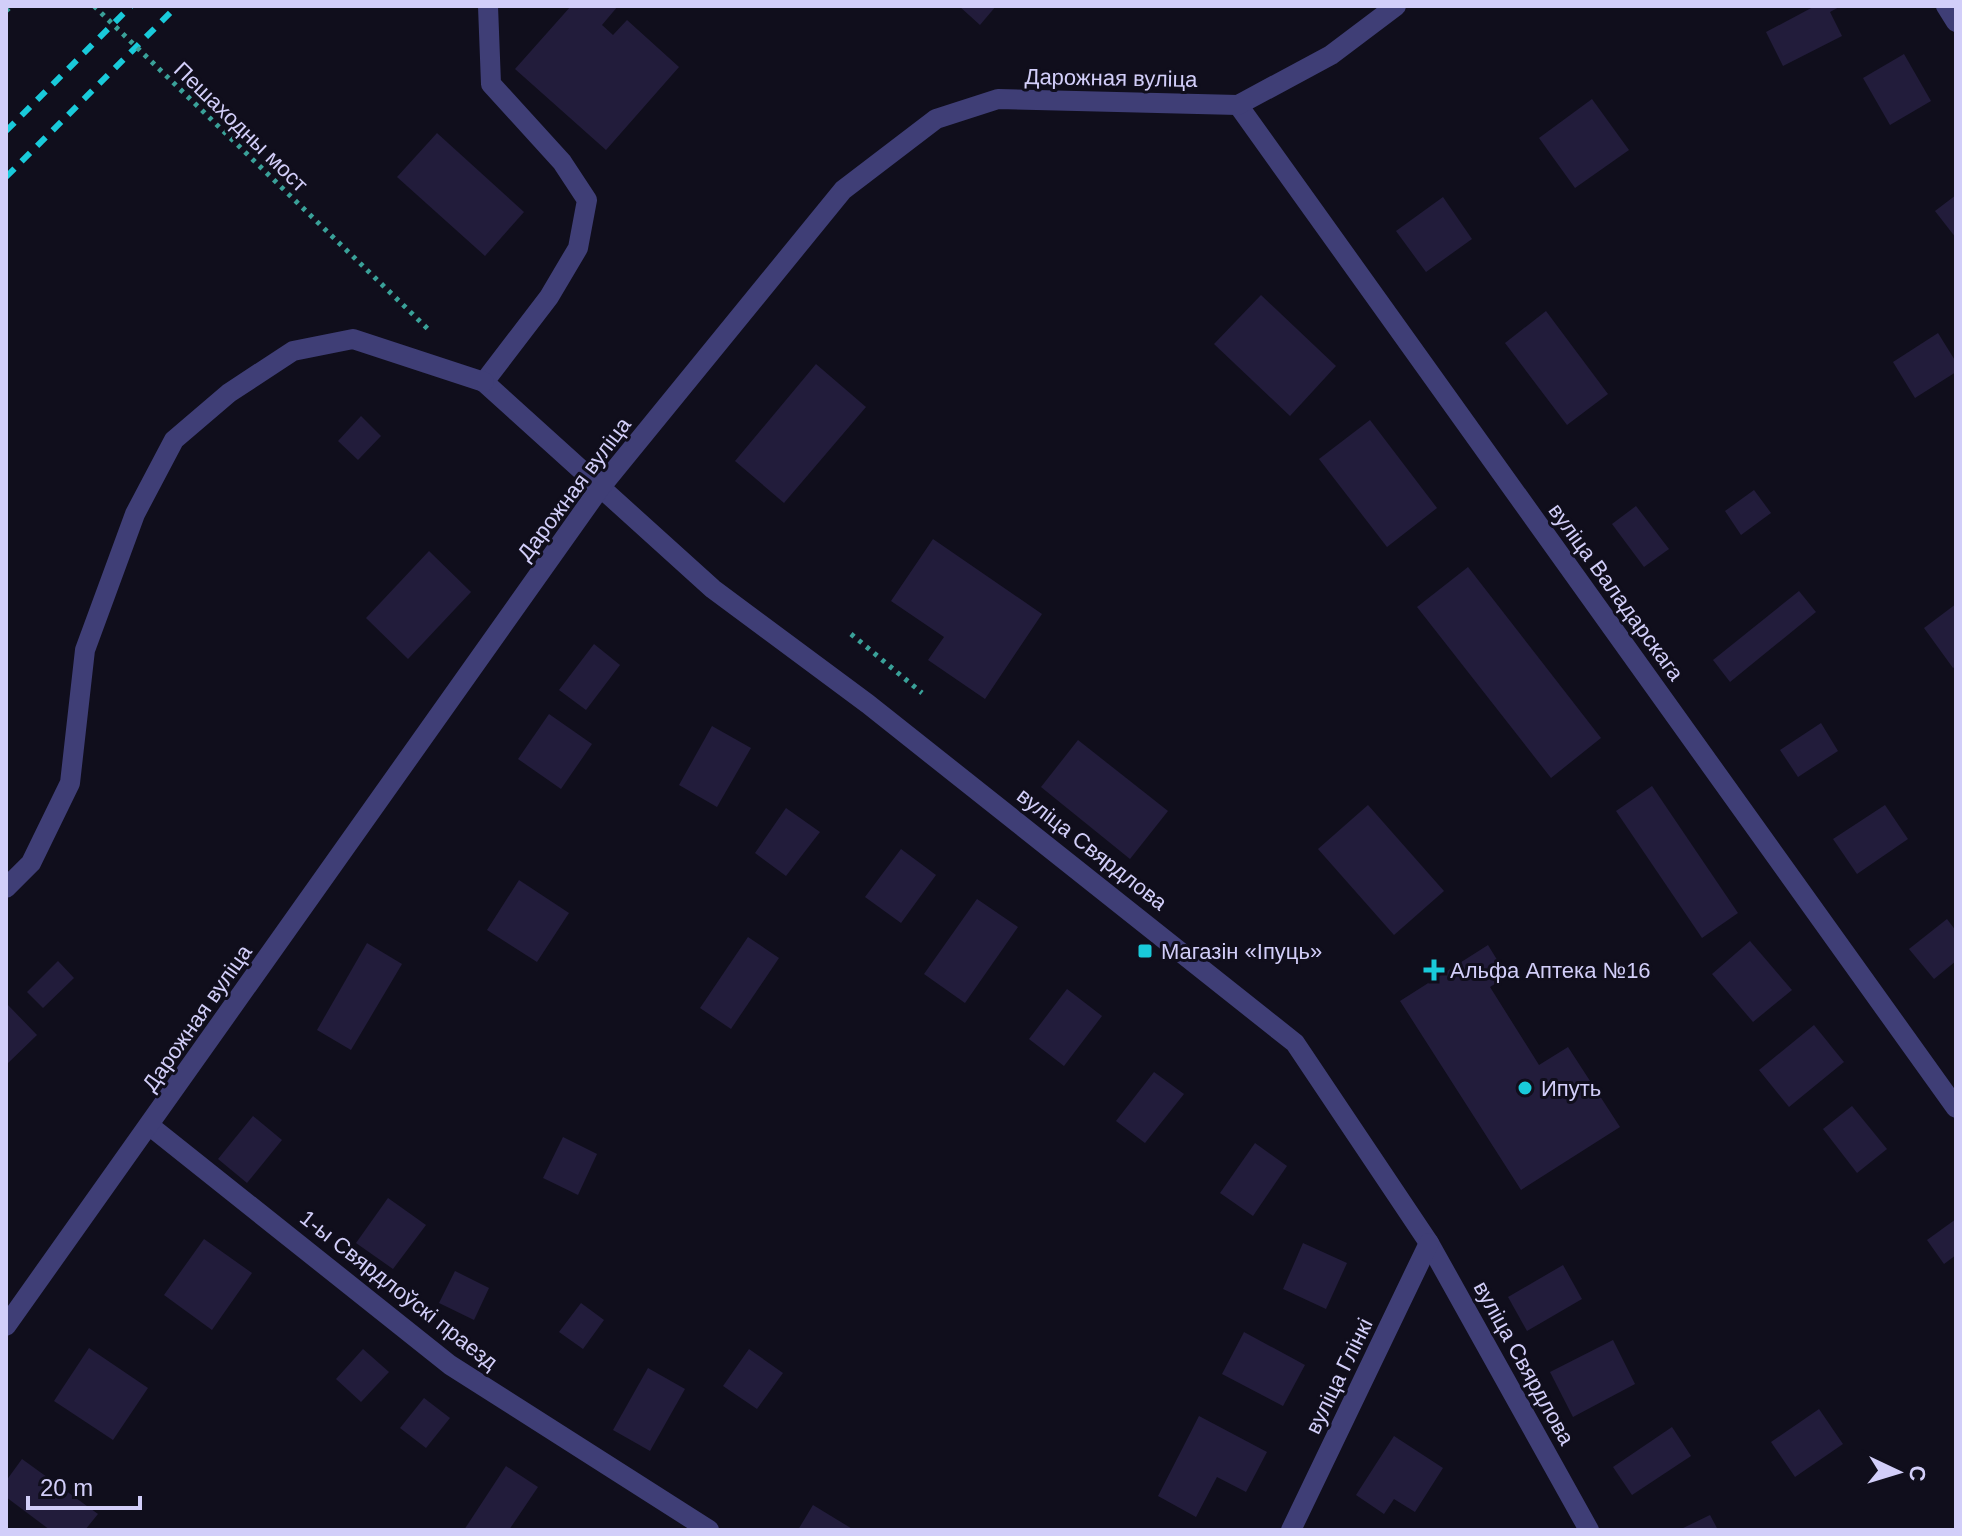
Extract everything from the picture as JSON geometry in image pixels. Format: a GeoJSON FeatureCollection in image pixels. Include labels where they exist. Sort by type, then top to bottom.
{"type":"FeatureCollection","features":[{"type":"Feature","properties":{"kind":"street"},"geometry":{"type":"LineString","coordinates":[[6,888],[31,863],[70,783],[85,650],[135,514],[174,440],[229,393],[293,351],[353,339],[484,382],[549,297],[578,248],[587,200],[562,162],[491,84],[488,6]]}},
{"type":"Feature","properties":{"kind":"street","name":"Дарожная вуліца"},"geometry":{"type":"LineString","coordinates":[[6,1326],[600,488],[843,190],[936,119],[998,99],[1238,105],[1331,55],[1396,6]]}},
{"type":"Feature","properties":{"kind":"street"},"geometry":{"type":"LineString","coordinates":[[1946,6],[1956,22]]}},
{"type":"Feature","properties":{"kind":"street","name":"вуліца Валадарскага"},"geometry":{"type":"LineString","coordinates":[[1238,105],[1956,1108]]}},
{"type":"Feature","properties":{"kind":"street","name":"вуліца Свярдлова"},"geometry":{"type":"LineString","coordinates":[[484,382],[713,589],[880,713],[1295,1043],[1429,1243],[1589,1530]]}},
{"type":"Feature","properties":{"kind":"street","name":"1-ы Свярдлоўскі праезд"},"geometry":{"type":"LineString","coordinates":[[150,1126],[450,1365],[709,1530]]}},
{"type":"Feature","properties":{"kind":"street","name":"вуліца Глінкі"},"geometry":{"type":"LineString","coordinates":[[1291,1530],[1429,1243]]}},
{"type":"Feature","properties":{"kind":"path"},"geometry":{"type":"LineString","coordinates":[[6,11],[11,6]]}},
{"type":"Feature","properties":{"kind":"path","name":"Пешаходны мост"},"geometry":{"type":"LineString","coordinates":[[94,6],[441,342]]}},
{"type":"Feature","properties":{"kind":"path"},"geometry":{"type":"LineString","coordinates":[[851,634],[922,693]]}},
{"type":"Feature","properties":{"kind":"building"},"geometry":{"type":"Polygon","coordinates":[[[571,6],[618,6],[602,25],[613,35],[627,20],[679,67],[606,150],[515,69],[571,6]]]}},
{"type":"Feature","properties":{"kind":"building"},"geometry":{"type":"Polygon","coordinates":[[[959,6],[996,6],[980,25],[959,6]]]}},
{"type":"Feature","properties":{"kind":"building"},"geometry":{"type":"Polygon","coordinates":[[[1815,6],[1841,6],[1830,12],[1842,36],[1783,66],[1766,32],[1815,6]]]}},
{"type":"Feature","properties":{"kind":"building"},"geometry":{"type":"Polygon","coordinates":[[[1904,54],[1931,101],[1890,125],[1863,78],[1904,54]]]}},
{"type":"Feature","properties":{"kind":"building"},"geometry":{"type":"Polygon","coordinates":[[[1592,99],[1629,150],[1575,188],[1539,138],[1592,99]]]}},
{"type":"Feature","properties":{"kind":"building"},"geometry":{"type":"Polygon","coordinates":[[[437,133],[524,212],[485,256],[397,177],[437,133]]]}},
{"type":"Feature","properties":{"kind":"building"},"geometry":{"type":"Polygon","coordinates":[[[1956,195],[1956,238],[1935,211],[1956,195]]]}},
{"type":"Feature","properties":{"kind":"building"},"geometry":{"type":"Polygon","coordinates":[[[1443,197],[1472,239],[1426,272],[1396,231],[1443,197]]]}},
{"type":"Feature","properties":{"kind":"building"},"geometry":{"type":"Polygon","coordinates":[[[1261,295],[1336,366],[1290,416],[1214,344],[1261,295]]]}},
{"type":"Feature","properties":{"kind":"building"},"geometry":{"type":"Polygon","coordinates":[[[1546,311],[1608,394],[1567,425],[1505,343],[1546,311]]]}},
{"type":"Feature","properties":{"kind":"building"},"geometry":{"type":"Polygon","coordinates":[[[1938,333],[1956,362],[1956,372],[1915,398],[1893,362],[1938,333]]]}},
{"type":"Feature","properties":{"kind":"building"},"geometry":{"type":"Polygon","coordinates":[[[816,364],[866,407],[784,503],[735,461],[816,364]]]}},
{"type":"Feature","properties":{"kind":"building"},"geometry":{"type":"Polygon","coordinates":[[[361,416],[381,436],[358,460],[338,441],[361,416]]]}},
{"type":"Feature","properties":{"kind":"building"},"geometry":{"type":"Polygon","coordinates":[[[1370,420],[1437,508],[1387,547],[1319,459],[1370,420]]]}},
{"type":"Feature","properties":{"kind":"building"},"geometry":{"type":"Polygon","coordinates":[[[1754,490],[1771,513],[1741,535],[1725,511],[1754,490]]]}},
{"type":"Feature","properties":{"kind":"building"},"geometry":{"type":"Polygon","coordinates":[[[1636,506],[1669,549],[1644,567],[1612,524],[1636,506]]]}},
{"type":"Feature","properties":{"kind":"building"},"geometry":{"type":"Polygon","coordinates":[[[933,539],[1042,614],[985,699],[928,660],[944,637],[891,601],[933,539]]]}},
{"type":"Feature","properties":{"kind":"building"},"geometry":{"type":"Polygon","coordinates":[[[429,551],[471,592],[408,659],[366,618],[429,551]]]}},
{"type":"Feature","properties":{"kind":"building"},"geometry":{"type":"Polygon","coordinates":[[[1468,567],[1601,738],[1551,778],[1417,607],[1468,567]]]}},
{"type":"Feature","properties":{"kind":"building"},"geometry":{"type":"Polygon","coordinates":[[[1799,591],[1816,612],[1730,682],[1713,660],[1799,591]]]}},
{"type":"Feature","properties":{"kind":"building"},"geometry":{"type":"Polygon","coordinates":[[[1956,604],[1956,666],[1953,668],[1924,628],[1956,604]]]}},
{"type":"Feature","properties":{"kind":"building"},"geometry":{"type":"Polygon","coordinates":[[[594,644],[620,665],[586,710],[559,690],[594,644]]]}},
{"type":"Feature","properties":{"kind":"building"},"geometry":{"type":"Polygon","coordinates":[[[549,714],[592,744],[561,789],[518,759],[549,714]]]}},
{"type":"Feature","properties":{"kind":"building"},"geometry":{"type":"Polygon","coordinates":[[[1821,723],[1838,751],[1798,777],[1780,750],[1821,723]]]}},
{"type":"Feature","properties":{"kind":"building"},"geometry":{"type":"Polygon","coordinates":[[[712,726],[751,748],[717,807],[679,785],[712,726]]]}},
{"type":"Feature","properties":{"kind":"building"},"geometry":{"type":"Polygon","coordinates":[[[1078,740],[1168,811],[1130,859],[1041,787],[1078,740]]]}},
{"type":"Feature","properties":{"kind":"building"},"geometry":{"type":"Polygon","coordinates":[[[1652,786],[1738,913],[1702,938],[1616,811],[1652,786]]]}},
{"type":"Feature","properties":{"kind":"building"},"geometry":{"type":"Polygon","coordinates":[[[1368,805],[1444,891],[1394,935],[1318,849],[1368,805]]]}},
{"type":"Feature","properties":{"kind":"building"},"geometry":{"type":"Polygon","coordinates":[[[1885,805],[1908,839],[1857,874],[1833,839],[1885,805]]]}},
{"type":"Feature","properties":{"kind":"building"},"geometry":{"type":"Polygon","coordinates":[[[786,808],[820,832],[786,876],[755,853],[786,808]]]}},
{"type":"Feature","properties":{"kind":"building"},"geometry":{"type":"Polygon","coordinates":[[[901,849],[936,875],[901,923],[865,897],[901,849]]]}},
{"type":"Feature","properties":{"kind":"building"},"geometry":{"type":"Polygon","coordinates":[[[519,880],[569,913],[537,962],[487,930],[519,880]]]}},
{"type":"Feature","properties":{"kind":"building"},"geometry":{"type":"Polygon","coordinates":[[[977,899],[1018,927],[965,1003],[924,974],[977,899]]]}},
{"type":"Feature","properties":{"kind":"building"},"geometry":{"type":"Polygon","coordinates":[[[1947,919],[1956,931],[1956,961],[1934,979],[1909,949],[1947,919]]]}},
{"type":"Feature","properties":{"kind":"building"},"geometry":{"type":"Polygon","coordinates":[[[748,937],[779,958],[731,1029],[700,1008],[748,937]]]}},
{"type":"Feature","properties":{"kind":"building"},"geometry":{"type":"Polygon","coordinates":[[[1750,941],[1792,990],[1753,1022],[1712,974],[1750,941]]]}},
{"type":"Feature","properties":{"kind":"building"},"geometry":{"type":"Polygon","coordinates":[[[367,943],[402,964],[351,1050],[317,1030],[367,943]]]}},
{"type":"Feature","properties":{"kind":"building","name":"Ипуть"},"geometry":{"type":"Polygon","coordinates":[[[1488,945],[1507,976],[1490,987],[1539,1065],[1568,1047],[1620,1127],[1521,1190],[1400,1001],[1488,945]]]}},
{"type":"Feature","properties":{"kind":"building"},"geometry":{"type":"Polygon","coordinates":[[[58,961],[74,978],[43,1008],[27,992],[58,961]]]}},
{"type":"Feature","properties":{"kind":"building"},"geometry":{"type":"Polygon","coordinates":[[[1067,989],[1102,1016],[1064,1066],[1029,1039],[1067,989]]]}},
{"type":"Feature","properties":{"kind":"building"},"geometry":{"type":"Polygon","coordinates":[[[6,1003],[37,1035],[6,1065],[6,1003]]]}},
{"type":"Feature","properties":{"kind":"building"},"geometry":{"type":"Polygon","coordinates":[[[1814,1025],[1844,1062],[1789,1107],[1759,1070],[1814,1025]]]}},
{"type":"Feature","properties":{"kind":"building"},"geometry":{"type":"Polygon","coordinates":[[[1154,1072],[1184,1094],[1145,1143],[1116,1121],[1154,1072]]]}},
{"type":"Feature","properties":{"kind":"building"},"geometry":{"type":"Polygon","coordinates":[[[1852,1106],[1887,1149],[1857,1173],[1823,1129],[1852,1106]]]}},
{"type":"Feature","properties":{"kind":"building"},"geometry":{"type":"Polygon","coordinates":[[[253,1116],[282,1140],[247,1183],[218,1159],[253,1116]]]}},
{"type":"Feature","properties":{"kind":"building"},"geometry":{"type":"Polygon","coordinates":[[[563,1137],[597,1154],[578,1195],[543,1178],[563,1137]]]}},
{"type":"Feature","properties":{"kind":"building"},"geometry":{"type":"Polygon","coordinates":[[[1255,1143],[1287,1166],[1253,1216],[1220,1193],[1255,1143]]]}},
{"type":"Feature","properties":{"kind":"building"},"geometry":{"type":"Polygon","coordinates":[[[388,1198],[426,1225],[393,1269],[356,1243],[388,1198]]]}},
{"type":"Feature","properties":{"kind":"building"},"geometry":{"type":"Polygon","coordinates":[[[1956,1219],[1956,1255],[1944,1264],[1927,1240],[1956,1219]]]}},
{"type":"Feature","properties":{"kind":"building"},"geometry":{"type":"Polygon","coordinates":[[[204,1239],[252,1273],[212,1330],[164,1295],[204,1239]]]}},
{"type":"Feature","properties":{"kind":"building"},"geometry":{"type":"Polygon","coordinates":[[[1303,1243],[1347,1263],[1326,1309],[1283,1289],[1303,1243]]]}},
{"type":"Feature","properties":{"kind":"building"},"geometry":{"type":"Polygon","coordinates":[[[1563,1265],[1582,1299],[1527,1331],[1508,1297],[1563,1265]]]}},
{"type":"Feature","properties":{"kind":"building"},"geometry":{"type":"Polygon","coordinates":[[[455,1271],[489,1288],[474,1320],[439,1303],[455,1271]]]}},
{"type":"Feature","properties":{"kind":"building"},"geometry":{"type":"Polygon","coordinates":[[[581,1303],[604,1320],[583,1349],[559,1332],[581,1303]]]}},
{"type":"Feature","properties":{"kind":"building"},"geometry":{"type":"Polygon","coordinates":[[[1244,1332],[1305,1365],[1283,1406],[1222,1374],[1244,1332]]]}},
{"type":"Feature","properties":{"kind":"building"},"geometry":{"type":"Polygon","coordinates":[[[1613,1340],[1635,1384],[1573,1417],[1550,1372],[1613,1340]]]}},
{"type":"Feature","properties":{"kind":"building"},"geometry":{"type":"Polygon","coordinates":[[[89,1348],[148,1388],[113,1440],[54,1401],[89,1348]]]}},
{"type":"Feature","properties":{"kind":"building"},"geometry":{"type":"Polygon","coordinates":[[[363,1349],[389,1372],[361,1402],[336,1379],[363,1349]]]}},
{"type":"Feature","properties":{"kind":"building"},"geometry":{"type":"Polygon","coordinates":[[[749,1349],[783,1373],[757,1409],[723,1386],[749,1349]]]}},
{"type":"Feature","properties":{"kind":"building"},"geometry":{"type":"Polygon","coordinates":[[[648,1368],[685,1389],[650,1451],[613,1430],[648,1368]]]}},
{"type":"Feature","properties":{"kind":"building"},"geometry":{"type":"Polygon","coordinates":[[[424,1398],[450,1418],[426,1448],[400,1428],[424,1398]]]}},
{"type":"Feature","properties":{"kind":"building"},"geometry":{"type":"Polygon","coordinates":[[[1819,1409],[1843,1444],[1795,1477],[1771,1442],[1819,1409]]]}},
{"type":"Feature","properties":{"kind":"building"},"geometry":{"type":"Polygon","coordinates":[[[1199,1416],[1267,1452],[1246,1492],[1217,1477],[1196,1517],[1158,1496],[1199,1416]]]}},
{"type":"Feature","properties":{"kind":"building"},"geometry":{"type":"Polygon","coordinates":[[[1672,1427],[1691,1456],[1632,1495],[1613,1467],[1672,1427]]]}},
{"type":"Feature","properties":{"kind":"building"},"geometry":{"type":"Polygon","coordinates":[[[1394,1436],[1443,1468],[1415,1512],[1394,1499],[1384,1514],[1356,1495],[1394,1436]]]}},
{"type":"Feature","properties":{"kind":"building"},"geometry":{"type":"Polygon","coordinates":[[[22,1459],[98,1514],[85,1530],[50,1530],[6,1497],[6,1481],[22,1459]]]}},
{"type":"Feature","properties":{"kind":"building"},"geometry":{"type":"Polygon","coordinates":[[[506,1466],[538,1487],[509,1530],[464,1530],[506,1466]]]}},
{"type":"Feature","properties":{"kind":"building"},"geometry":{"type":"Polygon","coordinates":[[[813,1505],[854,1530],[798,1530],[813,1505]]]}},
{"type":"Feature","properties":{"kind":"building"},"geometry":{"type":"Polygon","coordinates":[[[1710,1515],[1718,1530],[1679,1530],[1710,1515]]]}},
{"type":"Feature","properties":{"kind":"railway"},"geometry":{"type":"LineString","coordinates":[[6,131],[131,6]]}},
{"type":"Feature","properties":{"kind":"railway"},"geometry":{"type":"LineString","coordinates":[[6,177],[177,6]]}},
{"type":"Feature","properties":{"kind":"place","name":"Магазін «Іпуць»"},"geometry":{"type":"Point","coordinates":[1145,951]}},
{"type":"Feature","properties":{"kind":"place","name":"Альфа Аптека №16"},"geometry":{"type":"Point","coordinates":[1434,970]}},
{"type":"Feature","properties":{"kind":"place","name":"Ипуть"},"geometry":{"type":"Point","coordinates":[1525,1088]}}]}
